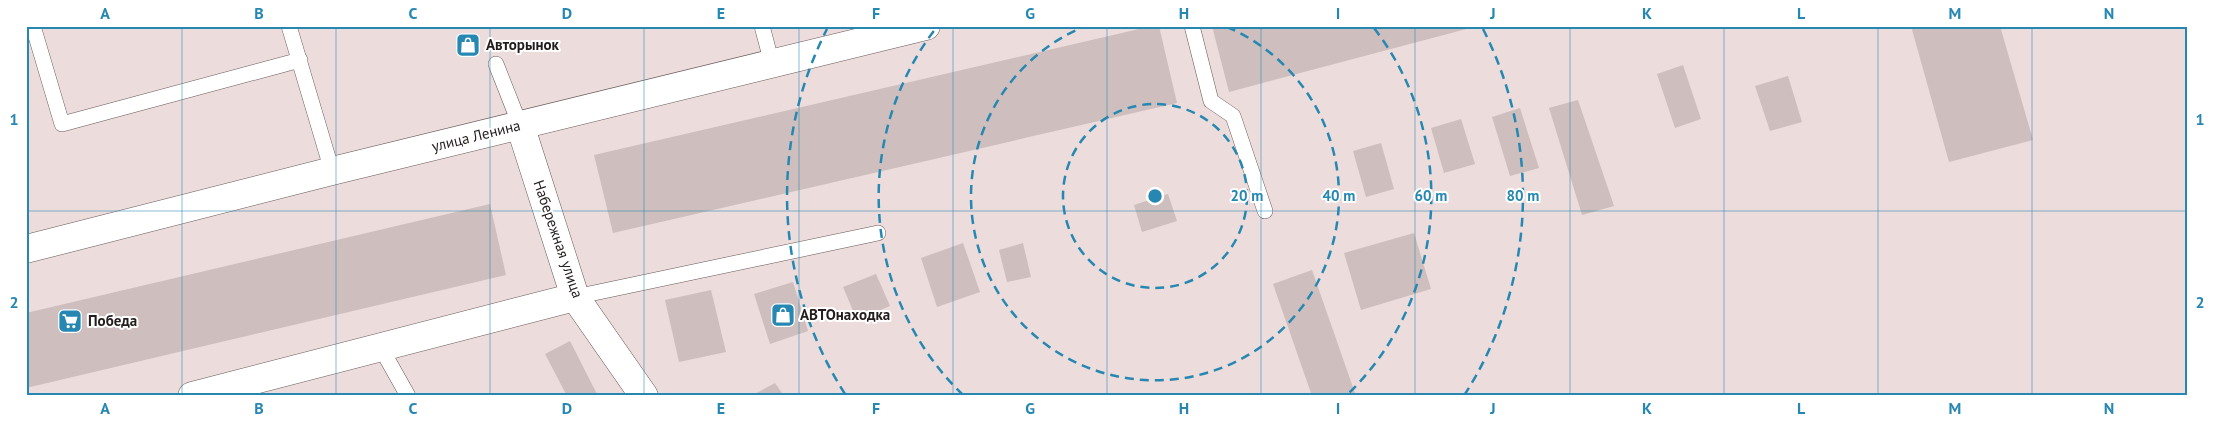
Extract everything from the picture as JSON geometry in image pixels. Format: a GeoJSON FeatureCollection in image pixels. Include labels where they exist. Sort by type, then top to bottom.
{"type":"FeatureCollection","features":[{"type":"Feature","properties":{"kind":"main road","name":"улица Ленина"},"geometry":{"type":"LineString","coordinates":[[26,249],[332,171],[926,26]]}},
{"type":"Feature","properties":{"kind":"main road","name":"Набережная улица"},"geometry":{"type":"LineString","coordinates":[[520,125],[575,297],[644,396]]}},
{"type":"Feature","properties":{"kind":"main road"},"geometry":{"type":"LineString","coordinates":[[192,396],[575,297]]}},
{"type":"Feature","properties":{"kind":"lane"},"geometry":{"type":"LineString","coordinates":[[33,26],[62,124],[300,60]]}},
{"type":"Feature","properties":{"kind":"lane"},"geometry":{"type":"LineString","coordinates":[[289,26],[332,171]]}},
{"type":"Feature","properties":{"kind":"lane"},"geometry":{"type":"LineString","coordinates":[[762,26],[772,64]]}},
{"type":"Feature","properties":{"kind":"lane"},"geometry":{"type":"LineString","coordinates":[[1192,26],[1211,101],[1234,116],[1264,211]]}},
{"type":"Feature","properties":{"kind":"lane"},"geometry":{"type":"LineString","coordinates":[[496,64],[520,125]]}},
{"type":"Feature","properties":{"kind":"lane"},"geometry":{"type":"LineString","coordinates":[[575,297],[878,233]]}},
{"type":"Feature","properties":{"kind":"lane"},"geometry":{"type":"LineString","coordinates":[[382,348],[408,396]]}},
{"type":"Feature","properties":{"kind":"building"},"geometry":{"type":"Polygon","coordinates":[[[1152,26],[1159,26],[1177,103],[613,233],[594,155],[1152,26]]]}},
{"type":"Feature","properties":{"kind":"building"},"geometry":{"type":"Polygon","coordinates":[[[1212,26],[1474,26],[1474,27],[1229,92],[1212,26]]]}},
{"type":"Feature","properties":{"kind":"building"},"geometry":{"type":"Polygon","coordinates":[[[1911,26],[2000,26],[2033,140],[1949,162],[1911,26]]]}},
{"type":"Feature","properties":{"kind":"building"},"geometry":{"type":"Polygon","coordinates":[[[1683,65],[1701,119],[1675,128],[1657,74],[1683,65]]]}},
{"type":"Feature","properties":{"kind":"building"},"geometry":{"type":"Polygon","coordinates":[[[1788,76],[1802,122],[1770,131],[1755,86],[1788,76]]]}},
{"type":"Feature","properties":{"kind":"building"},"geometry":{"type":"Polygon","coordinates":[[[1578,100],[1614,206],[1582,215],[1549,108],[1578,100]]]}},
{"type":"Feature","properties":{"kind":"building"},"geometry":{"type":"Polygon","coordinates":[[[1520,108],[1539,168],[1510,176],[1492,117],[1520,108]]]}},
{"type":"Feature","properties":{"kind":"building"},"geometry":{"type":"Polygon","coordinates":[[[1461,119],[1475,164],[1444,173],[1431,128],[1461,119]]]}},
{"type":"Feature","properties":{"kind":"building"},"geometry":{"type":"Polygon","coordinates":[[[1381,143],[1394,189],[1366,197],[1353,151],[1381,143]]]}},
{"type":"Feature","properties":{"kind":"building"},"geometry":{"type":"Polygon","coordinates":[[[1168,194],[1177,221],[1142,232],[1134,205],[1168,194]]]}},
{"type":"Feature","properties":{"kind":"building"},"geometry":{"type":"Polygon","coordinates":[[[490,204],[506,275],[26,388],[26,313],[490,204]]]}},
{"type":"Feature","properties":{"kind":"building"},"geometry":{"type":"Polygon","coordinates":[[[1414,233],[1431,289],[1361,310],[1344,253],[1414,233]]]}},
{"type":"Feature","properties":{"kind":"building"},"geometry":{"type":"Polygon","coordinates":[[[963,243],[980,292],[937,307],[921,258],[963,243]]]}},
{"type":"Feature","properties":{"kind":"building"},"geometry":{"type":"Polygon","coordinates":[[[1023,243],[1031,277],[1007,282],[999,250],[1023,243]]]}},
{"type":"Feature","properties":{"kind":"building"},"geometry":{"type":"Polygon","coordinates":[[[1312,270],[1356,396],[1312,396],[1273,284],[1312,270]]]}},
{"type":"Feature","properties":{"kind":"building"},"geometry":{"type":"Polygon","coordinates":[[[876,274],[890,306],[857,320],[843,287],[876,274]]]}},
{"type":"Feature","properties":{"kind":"building"},"geometry":{"type":"Polygon","coordinates":[[[793,282],[808,331],[770,344],[754,294],[793,282]]]}},
{"type":"Feature","properties":{"kind":"building"},"geometry":{"type":"Polygon","coordinates":[[[711,290],[726,352],[679,362],[665,300],[711,290]]]}},
{"type":"Feature","properties":{"kind":"building"},"geometry":{"type":"Polygon","coordinates":[[[570,341],[598,396],[567,396],[545,354],[570,341]]]}},
{"type":"Feature","properties":{"kind":"building"},"geometry":{"type":"Polygon","coordinates":[[[775,383],[784,396],[751,396],[775,383]]]}},
{"type":"Feature","properties":{"kind":"place","name":"Авторынок"},"geometry":{"type":"Point","coordinates":[468,45]}},
{"type":"Feature","properties":{"kind":"place","name":"АВТОнаходка"},"geometry":{"type":"Point","coordinates":[783,315]}},
{"type":"Feature","properties":{"kind":"place","name":"Победа"},"geometry":{"type":"Point","coordinates":[70,321]}}]}
